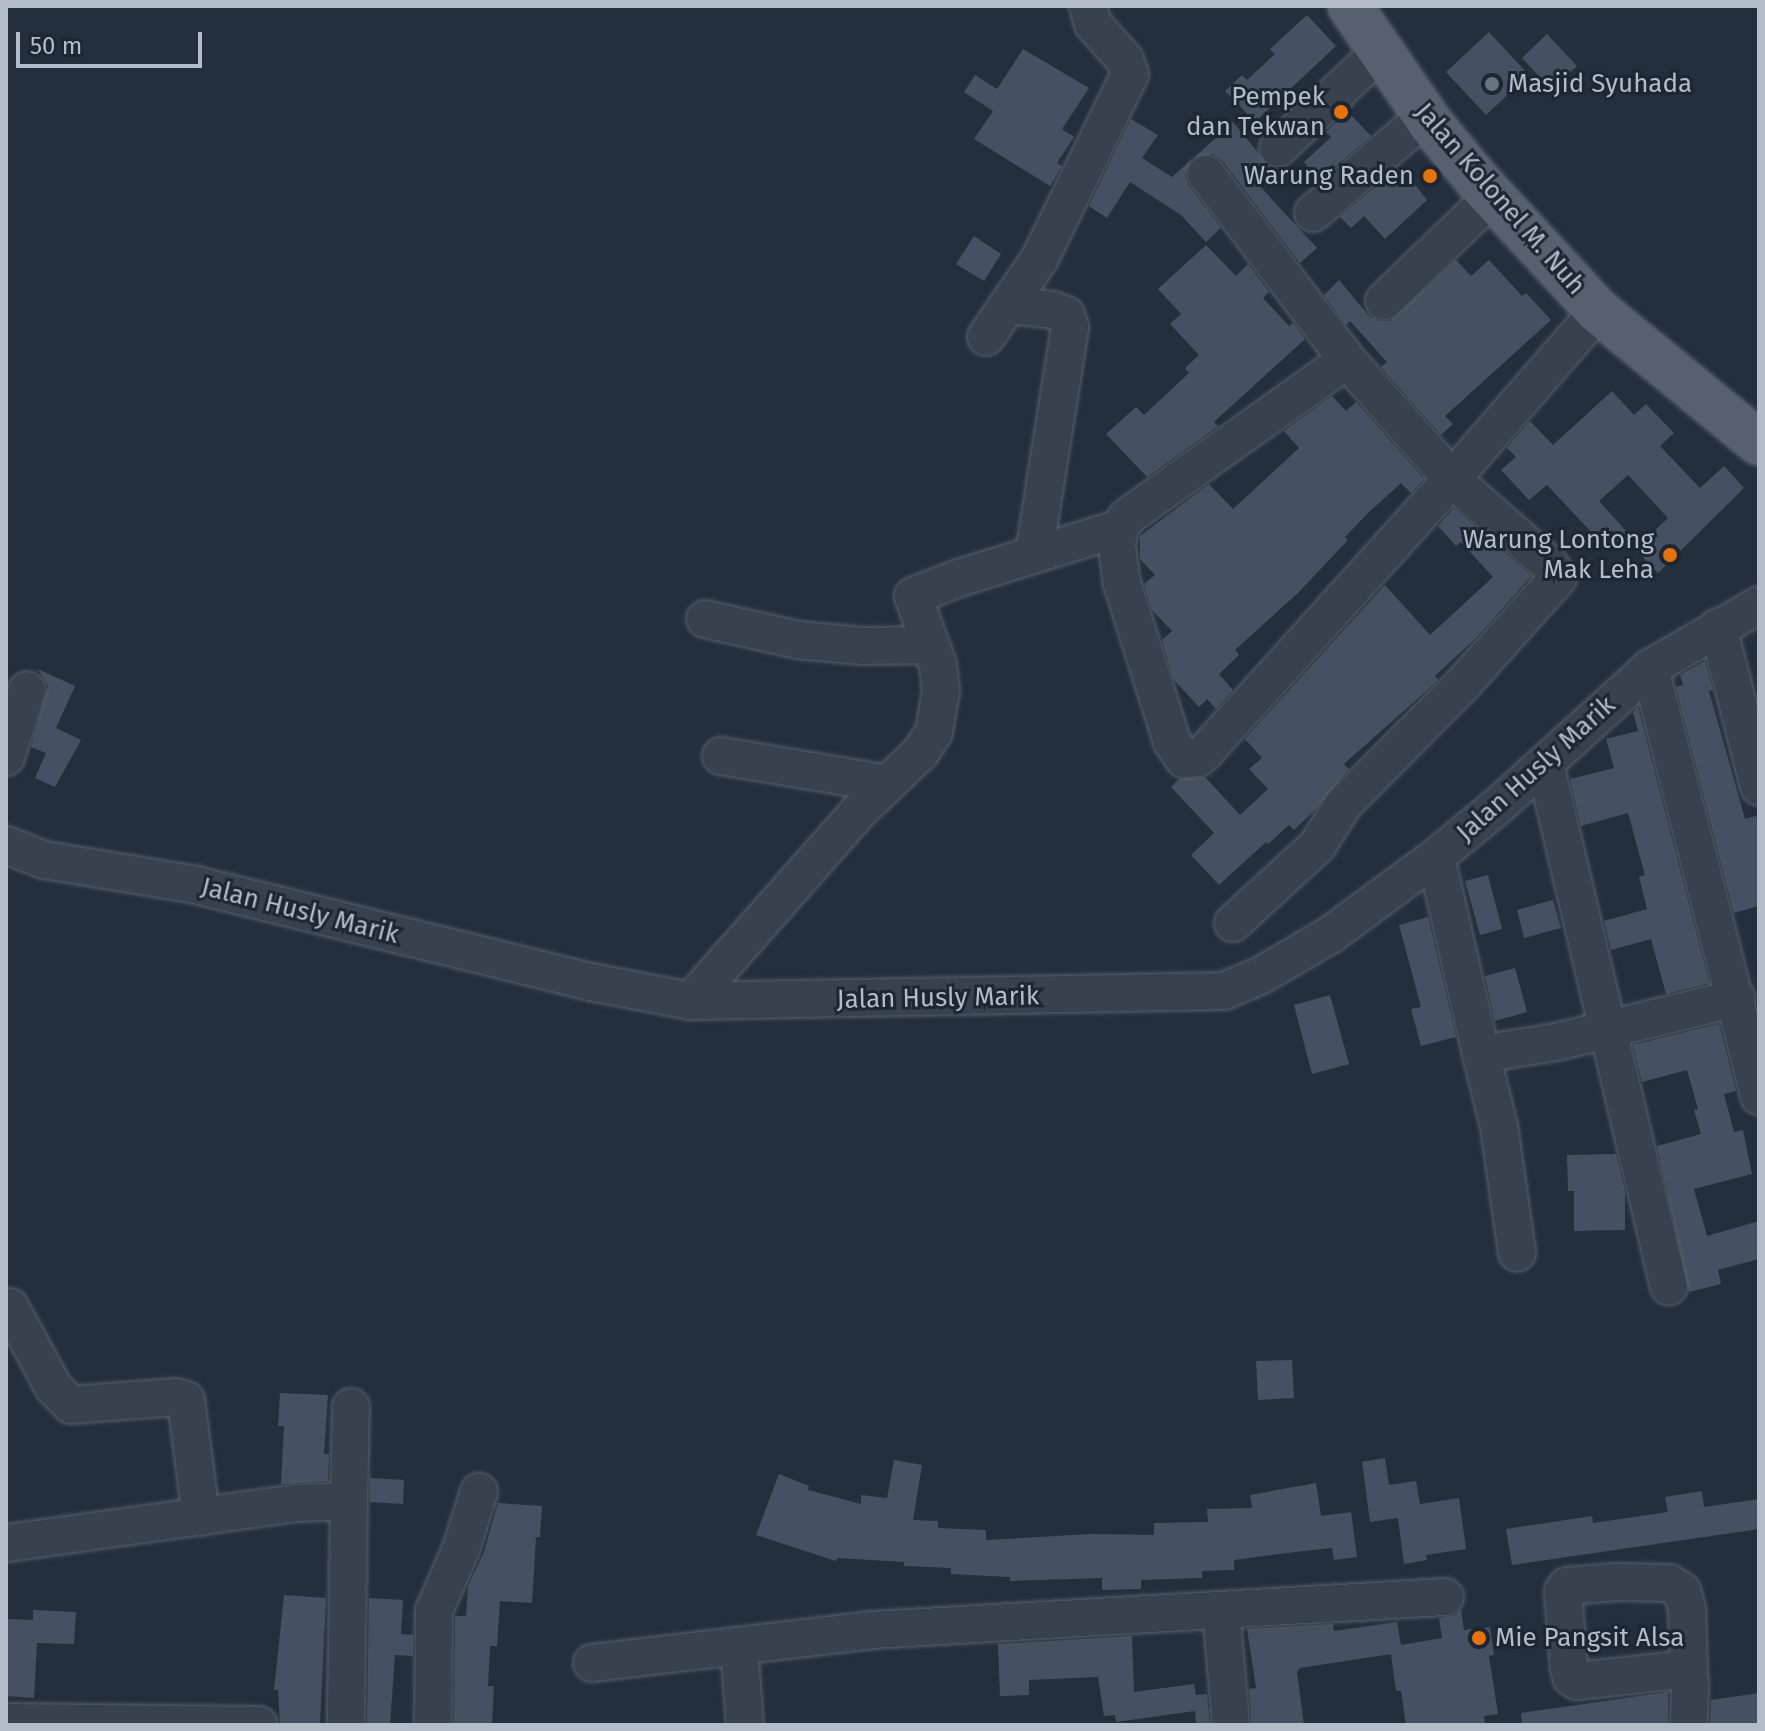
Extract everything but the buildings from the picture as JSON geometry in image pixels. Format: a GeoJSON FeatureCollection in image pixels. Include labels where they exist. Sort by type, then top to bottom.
{"type":"FeatureCollection","features":[{"type":"Feature","properties":{"kind":"main road","name":"Jalan Kolonel M. Nuh"},"geometry":{"type":"LineString","coordinates":[[1350,6],[1426,116],[1493,196],[1598,311],[1759,443]]}},
{"type":"Feature","properties":{"kind":"street"},"geometry":{"type":"LineString","coordinates":[[986,337],[1010,305],[1050,239],[1122,88],[1129,66],[1093,24],[1088,6]]}},
{"type":"Feature","properties":{"kind":"street"},"geometry":{"type":"LineString","coordinates":[[1278,148],[1380,52]]}},
{"type":"Feature","properties":{"kind":"street"},"geometry":{"type":"LineString","coordinates":[[1313,213],[1426,116]]}},
{"type":"Feature","properties":{"kind":"street"},"geometry":{"type":"LineString","coordinates":[[1206,174],[1347,360],[1452,479],[1550,565],[1558,578],[1463,684],[1343,805],[1317,846],[1233,923]]}},
{"type":"Feature","properties":{"kind":"street"},"geometry":{"type":"LineString","coordinates":[[1384,301],[1493,196]]}},
{"type":"Feature","properties":{"kind":"street"},"geometry":{"type":"LineString","coordinates":[[1010,305],[1053,310],[1066,315],[1070,327],[1034,554]]}},
{"type":"Feature","properties":{"kind":"street"},"geometry":{"type":"LineString","coordinates":[[1347,360],[1127,517],[1120,528],[1117,545],[1122,583],[1172,742],[1184,759],[1192,760],[1205,752],[1452,479],[1598,311]]}},
{"type":"Feature","properties":{"kind":"street"},"geometry":{"type":"LineString","coordinates":[[691,1001],[859,811],[920,753],[934,732],[941,690],[912,583],[1034,554],[1120,528]]}},
{"type":"Feature","properties":{"kind":"street","name":"Jalan Husly Marik"},"geometry":{"type":"LineString","coordinates":[[6,845],[44,860],[196,885],[591,982],[691,1001],[1224,991],[1245,984],[1330,935],[1436,857],[1545,764],[1650,668],[1759,605]]}},
{"type":"Feature","properties":{"kind":"street"},"geometry":{"type":"LineString","coordinates":[[705,619],[798,640],[863,646],[931,645]]}},
{"type":"Feature","properties":{"kind":"street"},"geometry":{"type":"LineString","coordinates":[[1718,627],[1759,787]]}},
{"type":"Feature","properties":{"kind":"street"},"geometry":{"type":"LineString","coordinates":[[1650,668],[1737,998],[1759,1096]]}},
{"type":"Feature","properties":{"kind":"street"},"geometry":{"type":"LineString","coordinates":[[6,757],[27,690]]}},
{"type":"Feature","properties":{"kind":"street"},"geometry":{"type":"LineString","coordinates":[[721,756],[888,784]]}},
{"type":"Feature","properties":{"kind":"street"},"geometry":{"type":"LineString","coordinates":[[1545,764],[1669,1287]]}},
{"type":"Feature","properties":{"kind":"street"},"geometry":{"type":"LineString","coordinates":[[1436,857],[1502,1141],[1517,1253]]}},
{"type":"Feature","properties":{"kind":"street"},"geometry":{"type":"LineString","coordinates":[[1481,1054],[1610,1029],[1737,998]]}},
{"type":"Feature","properties":{"kind":"street"},"geometry":{"type":"LineString","coordinates":[[10,1307],[54,1388],[71,1405],[176,1397],[186,1400],[201,1517]]}},
{"type":"Feature","properties":{"kind":"street"},"geometry":{"type":"LineString","coordinates":[[346,1725],[351,1407]]}},
{"type":"Feature","properties":{"kind":"street"},"geometry":{"type":"LineString","coordinates":[[433,1725],[434,1611],[461,1549],[479,1492]]}},
{"type":"Feature","properties":{"kind":"street"},"geometry":{"type":"LineString","coordinates":[[8,1543],[298,1503],[349,1501]]}},
{"type":"Feature","properties":{"kind":"street"},"geometry":{"type":"LineString","coordinates":[[592,1663],[872,1630],[1445,1597]]}},
{"type":"Feature","properties":{"kind":"street"},"geometry":{"type":"LineString","coordinates":[[1221,1610],[1231,1725]]}},
{"type":"Feature","properties":{"kind":"street"},"geometry":{"type":"LineString","coordinates":[[739,1646],[745,1725]]}},
{"type":"Feature","properties":{"kind":"street"},"geometry":{"type":"LineString","coordinates":[[1689,1669],[1689,1725]]}},
{"type":"Feature","properties":{"kind":"street"},"geometry":{"type":"LineString","coordinates":[[9,1722],[259,1725]]}},
{"type":"Feature","properties":{"kind":"place","name":"Masjid Syuhada"},"geometry":{"type":"Point","coordinates":[1492,84]}},
{"type":"Feature","properties":{"kind":"place","name":"Pempek dan Tekwan"},"geometry":{"type":"Point","coordinates":[1341,112]}},
{"type":"Feature","properties":{"kind":"place","name":"Warung Raden"},"geometry":{"type":"Point","coordinates":[1430,176]}},
{"type":"Feature","properties":{"kind":"place","name":"Warung Lontong Mak Leha"},"geometry":{"type":"Point","coordinates":[1670,555]}},
{"type":"Feature","properties":{"kind":"place","name":"Mie Pangsit Alsa"},"geometry":{"type":"Point","coordinates":[1479,1638]}}]}
